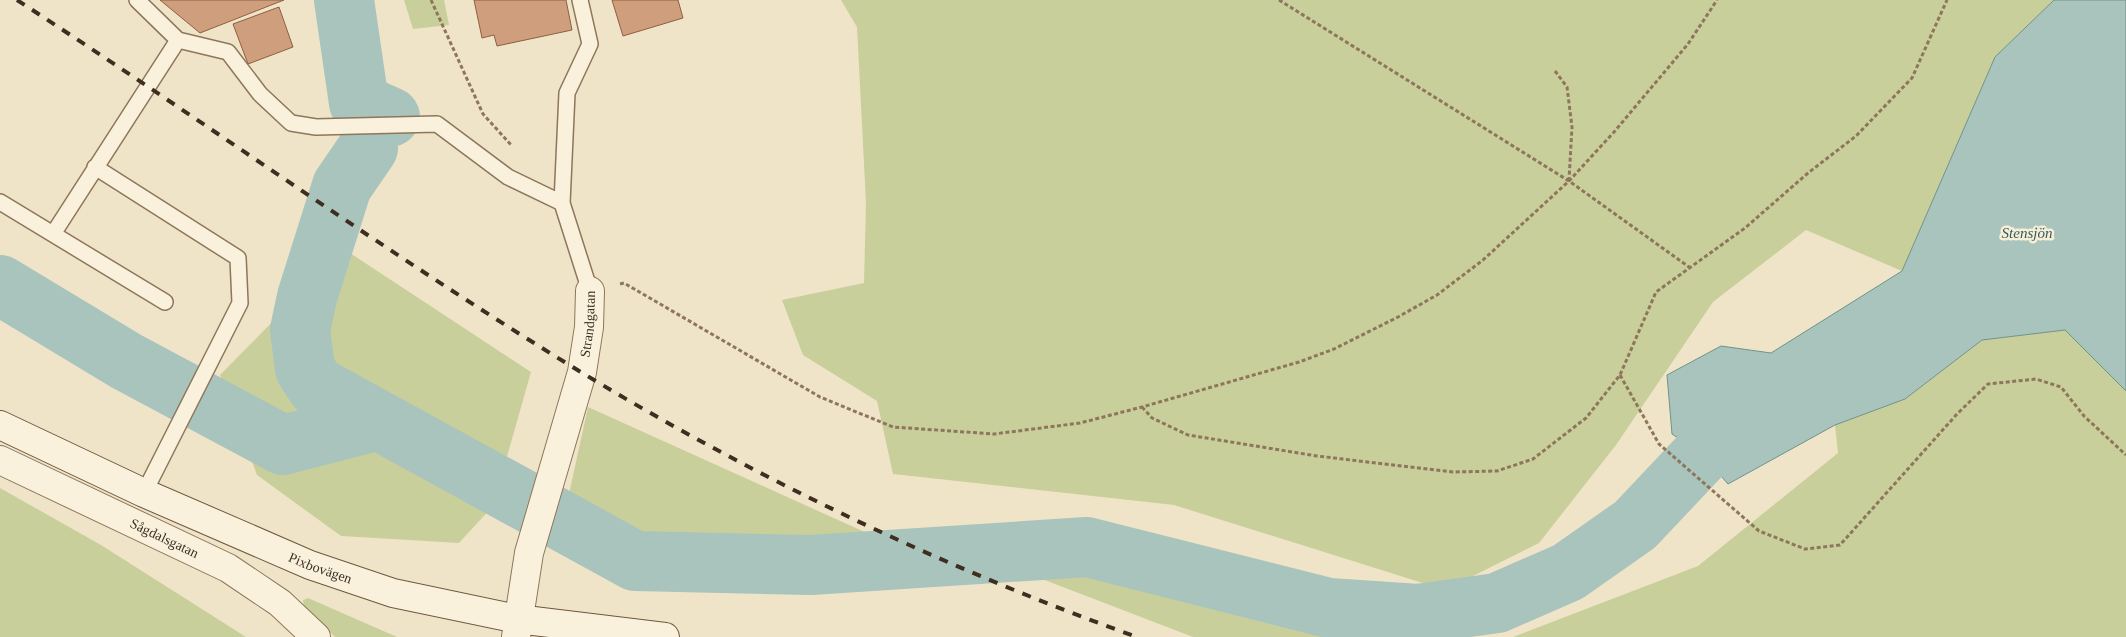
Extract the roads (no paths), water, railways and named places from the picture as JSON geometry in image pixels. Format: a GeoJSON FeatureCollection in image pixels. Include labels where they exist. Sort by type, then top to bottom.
{"type":"FeatureCollection","features":[{"type":"Feature","properties":{"kind":"street","name":"Strandgatan"},"geometry":{"type":"LineString","coordinates":[[516,628],[529,553],[582,372],[589,327],[590,291]]}},
{"type":"Feature","properties":{"kind":"street","name":"Pixbovägen"},"geometry":{"type":"LineString","coordinates":[[0,425],[144,493],[310,565],[383,590],[453,607],[516,628],[665,637]]}},
{"type":"Feature","properties":{"kind":"street","name":"Sågdalsgatan"},"geometry":{"type":"LineString","coordinates":[[0,460],[228,568],[280,603],[316,637]]}},
{"type":"Feature","properties":{"kind":"lane"},"geometry":{"type":"LineString","coordinates":[[137,0],[178,40],[228,52],[260,94],[291,123],[316,126],[437,124],[508,177],[562,203]]}},
{"type":"Feature","properties":{"kind":"lane","name":"Strandgatan"},"geometry":{"type":"LineString","coordinates":[[580,0],[590,44],[567,93],[562,203],[590,291]]}},
{"type":"Feature","properties":{"kind":"lane"},"geometry":{"type":"LineString","coordinates":[[53,234],[178,40]]}},
{"type":"Feature","properties":{"kind":"lane"},"geometry":{"type":"LineString","coordinates":[[95,168],[238,258],[240,303],[175,435],[144,493]]}},
{"type":"Feature","properties":{"kind":"lane"},"geometry":{"type":"LineString","coordinates":[[0,202],[165,302]]}},
{"type":"Feature","properties":{"kind":"water","name":"Stensjön"},"geometry":{"type":"Polygon","coordinates":[[[2054,0],[2126,0],[2126,391],[2065,330],[1982,340],[1905,399],[1835,425],[1728,484],[1702,454],[1672,434],[1667,375],[1721,346],[1771,353],[1902,271],[1995,57],[2054,0]]]}},
{"type":"Feature","properties":{"kind":"waterway"},"geometry":{"type":"LineString","coordinates":[[344,0],[359,103],[390,117]]}},
{"type":"Feature","properties":{"kind":"waterway"},"geometry":{"type":"LineString","coordinates":[[368,148],[342,186],[307,297],[300,330],[305,369],[316,386],[635,561],[811,565],[1087,547],[1329,608],[1418,614],[1497,603],[1568,572],[1635,525],[1702,454],[1773,410]]}},
{"type":"Feature","properties":{"kind":"waterway"},"geometry":{"type":"LineString","coordinates":[[0,285],[126,361],[283,445],[376,421]]}},
{"type":"Feature","properties":{"kind":"railway"},"geometry":{"type":"LineString","coordinates":[[17,0],[476,306],[612,391],[684,432],[832,509],[907,544],[983,577],[1137,637]]}}]}
